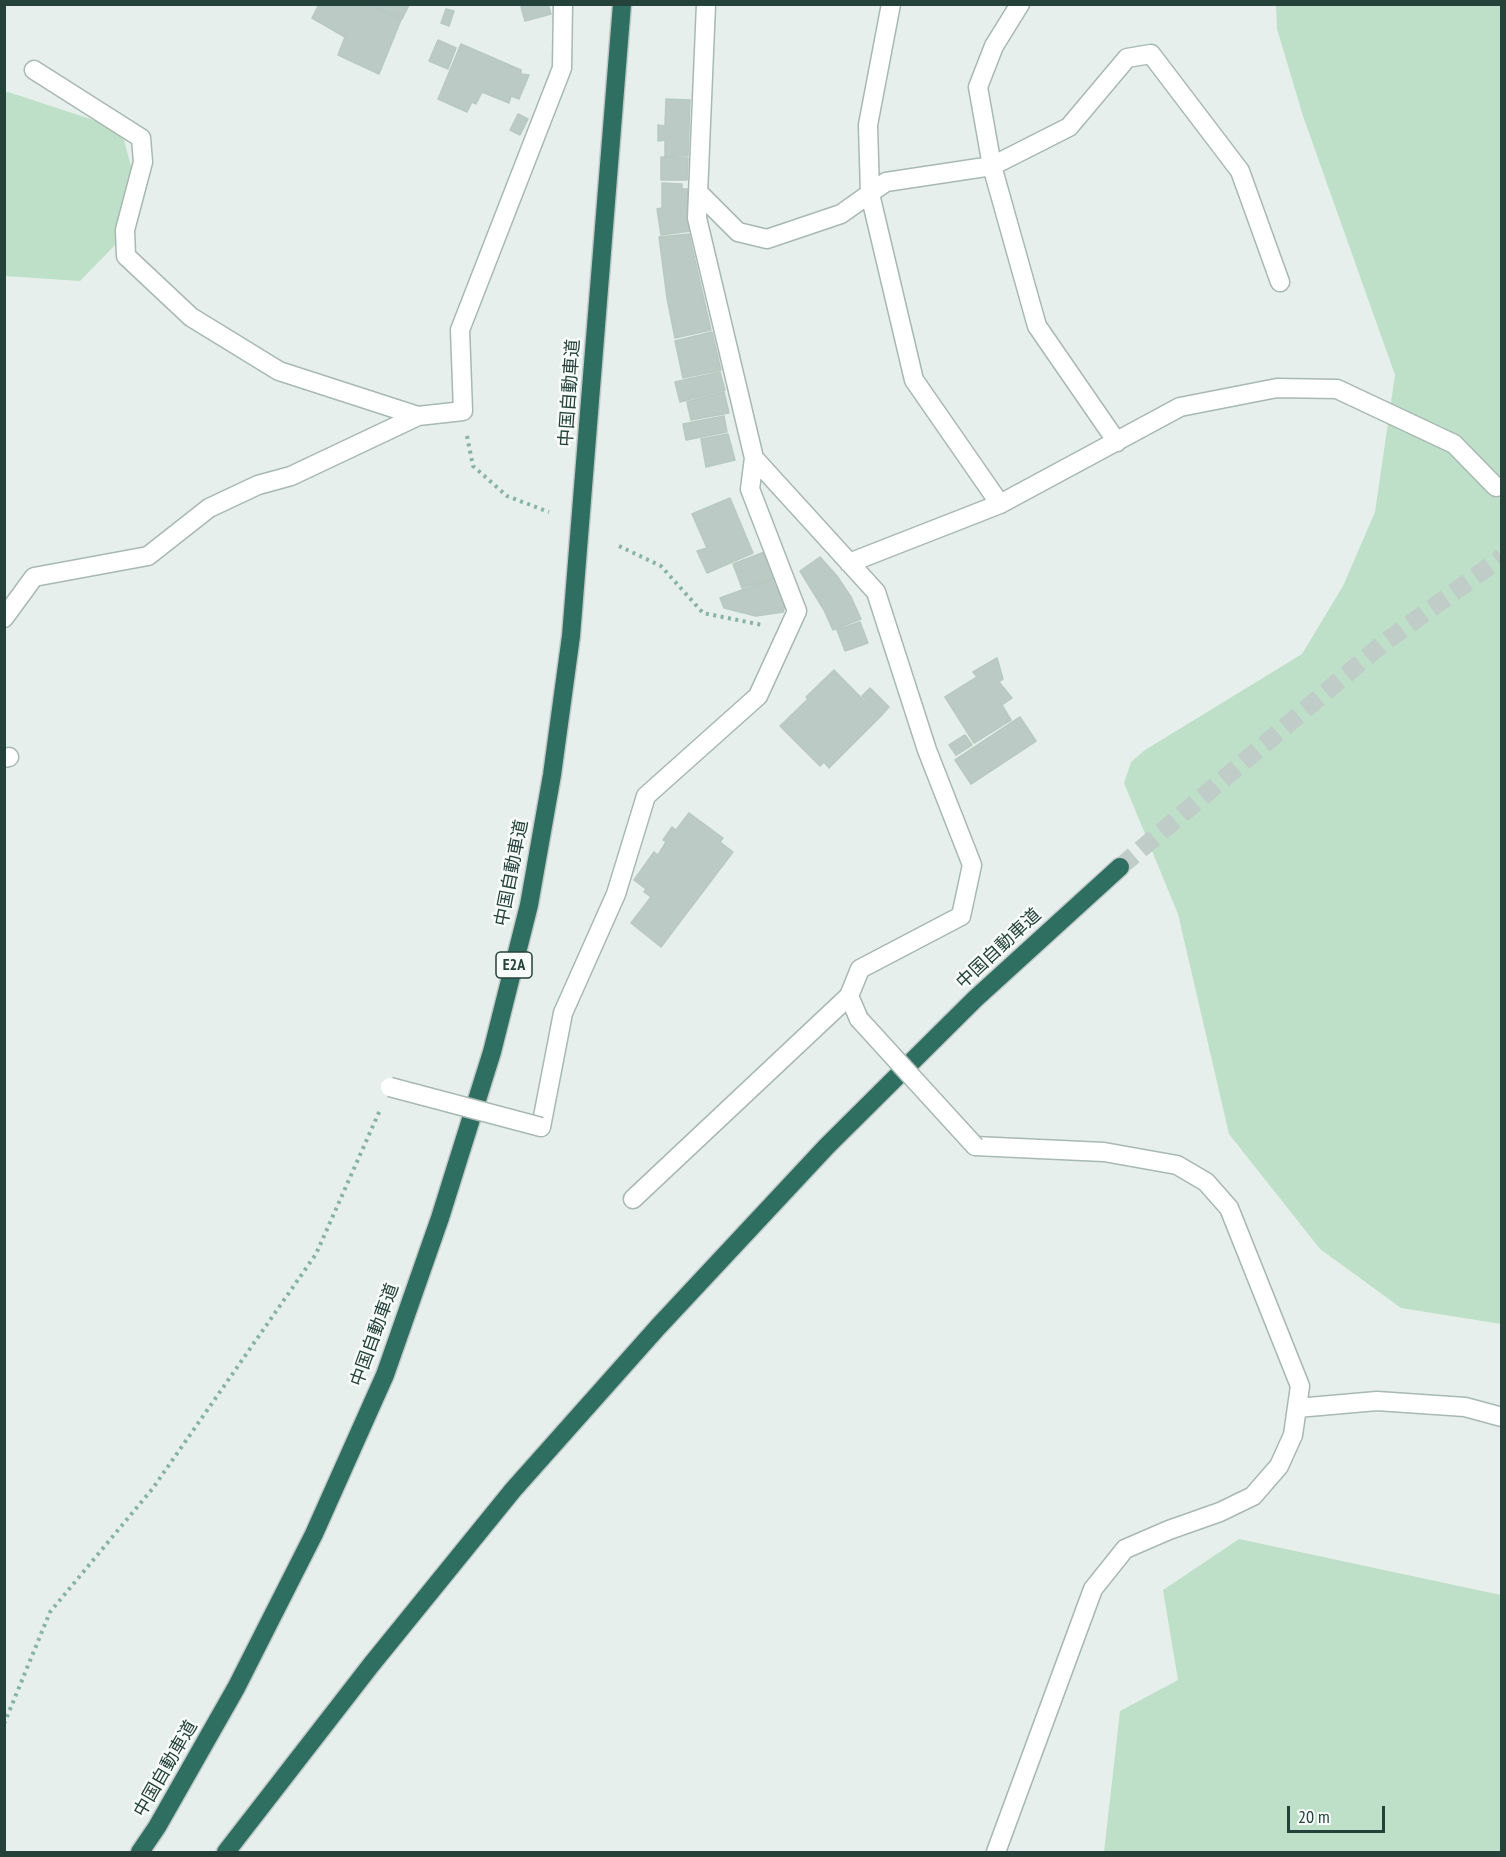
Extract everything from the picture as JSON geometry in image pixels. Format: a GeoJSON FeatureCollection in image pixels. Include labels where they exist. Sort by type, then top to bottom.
{"type":"FeatureCollection","features":[{"type":"Feature","properties":{"kind":"highway","name":"中国自動車道"},"geometry":{"type":"LineString","coordinates":[[140,1852],[157,1827],[236,1688],[314,1534],[385,1375],[440,1218],[492,1052],[529,905],[552,775],[571,636],[622,4]]}},
{"type":"Feature","properties":{"kind":"highway","name":"中国自動車道"},"geometry":{"type":"LineString","coordinates":[[226,1852],[371,1665],[513,1490],[658,1327],[843,1130],[975,999],[1120,867]]}},
{"type":"Feature","properties":{"kind":"street"},"geometry":{"type":"LineString","coordinates":[[4,618],[34,577],[148,556],[209,508],[258,486],[291,476],[418,416],[462,411],[460,330],[562,68],[563,4]]}},
{"type":"Feature","properties":{"kind":"street"},"geometry":{"type":"LineString","coordinates":[[390,1087],[542,1127],[563,1013],[616,894],[646,796],[759,696],[797,611],[750,489],[754,459],[697,218],[706,4]]}},
{"type":"Feature","properties":{"kind":"street"},"geometry":{"type":"LineString","coordinates":[[891,4],[868,125],[870,194],[914,380],[1000,504]]}},
{"type":"Feature","properties":{"kind":"street"},"geometry":{"type":"LineString","coordinates":[[1020,4],[994,46],[978,87],[992,166],[1037,326],[1117,442]]}},
{"type":"Feature","properties":{"kind":"street"},"geometry":{"type":"LineString","coordinates":[[699,192],[738,232],[767,239],[841,214],[886,182],[992,166],[1069,127],[1127,58],[1151,54],[1240,171],[1280,282]]}},
{"type":"Feature","properties":{"kind":"street"},"geometry":{"type":"LineString","coordinates":[[34,70],[141,138],[143,162],[125,230],[126,256],[191,317],[279,371],[418,416]]}},
{"type":"Feature","properties":{"kind":"street"},"geometry":{"type":"LineString","coordinates":[[849,563],[1000,504],[1180,407],[1277,388],[1336,389],[1454,444],[1496,487]]}},
{"type":"Feature","properties":{"kind":"street"},"geometry":{"type":"LineString","coordinates":[[633,1199],[849,996],[860,969],[961,916],[972,865],[927,750],[876,592],[754,459]]}},
{"type":"Feature","properties":{"kind":"street"},"geometry":{"type":"LineString","coordinates":[[849,996],[859,1019],[975,1146],[1104,1152],[1177,1165],[1206,1182],[1229,1208],[1300,1386],[1293,1435],[1279,1466],[1253,1496],[1220,1512],[1125,1549],[1093,1589],[996,1852]]}},
{"type":"Feature","properties":{"kind":"street"},"geometry":{"type":"LineString","coordinates":[[1297,1408],[1377,1401],[1465,1407],[1502,1417]]}},
{"type":"Feature","properties":{"kind":"path"},"geometry":{"type":"LineString","coordinates":[[462,411],[473,466],[507,496],[549,512]]}},
{"type":"Feature","properties":{"kind":"path"},"geometry":{"type":"LineString","coordinates":[[619,546],[661,566],[703,613],[788,631]]}},
{"type":"Feature","properties":{"kind":"path"},"geometry":{"type":"LineString","coordinates":[[4,1724],[50,1612],[153,1488],[316,1254],[390,1087]]}},
{"type":"Feature","properties":{"kind":"green space"},"geometry":{"type":"Polygon","coordinates":[[[1276,5],[1501,5],[1501,1324],[1401,1308],[1320,1249],[1229,1134],[1178,914],[1124,783],[1131,762],[1145,750],[1302,654],[1343,586],[1375,512],[1395,375],[1303,116],[1277,29],[1276,5]]]}},
{"type":"Feature","properties":{"kind":"green space"},"geometry":{"type":"Polygon","coordinates":[[[8,92],[121,129],[135,181],[116,244],[80,281],[5,276],[5,93],[8,92]]]}},
{"type":"Feature","properties":{"kind":"green space"},"geometry":{"type":"Polygon","coordinates":[[[1239,1539],[1501,1595],[1501,1852],[1104,1852],[1120,1711],[1178,1680],[1163,1590],[1239,1539]]]}},
{"type":"Feature","properties":{"kind":"building"},"geometry":{"type":"Polygon","coordinates":[[[319,4],[367,4],[401,20],[379,74],[338,55],[345,37],[312,18],[319,4]]]}},
{"type":"Feature","properties":{"kind":"building"},"geometry":{"type":"Polygon","coordinates":[[[371,4],[407,4],[409,5],[402,19],[371,4]]]}},
{"type":"Feature","properties":{"kind":"building"},"geometry":{"type":"Polygon","coordinates":[[[530,4],[548,4],[551,14],[525,21],[521,7],[530,4]]]}},
{"type":"Feature","properties":{"kind":"building"},"geometry":{"type":"Polygon","coordinates":[[[446,9],[454,11],[449,26],[441,23],[446,9]]]}},
{"type":"Feature","properties":{"kind":"building"},"geometry":{"type":"Polygon","coordinates":[[[438,40],[456,48],[448,69],[429,61],[438,40]]]}},
{"type":"Feature","properties":{"kind":"building"},"geometry":{"type":"Polygon","coordinates":[[[461,44],[521,70],[521,74],[529,75],[519,99],[511,96],[509,103],[482,92],[476,104],[472,102],[467,112],[438,99],[461,44]]]}},
{"type":"Feature","properties":{"kind":"building"},"geometry":{"type":"Polygon","coordinates":[[[666,99],[690,100],[688,156],[665,156],[665,140],[658,141],[658,125],[665,126],[666,99]]]}},
{"type":"Feature","properties":{"kind":"building"},"geometry":{"type":"Polygon","coordinates":[[[518,114],[528,119],[520,135],[510,130],[518,114]]]}},
{"type":"Feature","properties":{"kind":"building"},"geometry":{"type":"Polygon","coordinates":[[[661,157],[688,158],[687,180],[661,180],[661,157]]]}},
{"type":"Feature","properties":{"kind":"building"},"geometry":{"type":"Polygon","coordinates":[[[662,183],[682,184],[682,189],[688,189],[687,208],[690,231],[661,235],[657,209],[662,208],[662,183]]]}},
{"type":"Feature","properties":{"kind":"building"},"geometry":{"type":"Polygon","coordinates":[[[689,234],[711,330],[675,338],[659,237],[689,234]]]}},
{"type":"Feature","properties":{"kind":"building"},"geometry":{"type":"Polygon","coordinates":[[[712,332],[721,370],[683,378],[675,341],[712,332]]]}},
{"type":"Feature","properties":{"kind":"building"},"geometry":{"type":"Polygon","coordinates":[[[720,372],[725,390],[680,402],[675,382],[720,372]]]}},
{"type":"Feature","properties":{"kind":"building"},"geometry":{"type":"Polygon","coordinates":[[[724,392],[729,413],[691,420],[687,402],[724,392]]]}},
{"type":"Feature","properties":{"kind":"building"},"geometry":{"type":"Polygon","coordinates":[[[724,416],[727,432],[686,440],[683,424],[724,416]]]}},
{"type":"Feature","properties":{"kind":"building"},"geometry":{"type":"Polygon","coordinates":[[[728,434],[735,460],[706,467],[701,439],[728,434]]]}},
{"type":"Feature","properties":{"kind":"building"},"geometry":{"type":"Polygon","coordinates":[[[730,498],[753,553],[707,573],[697,551],[707,548],[692,514],[730,498]]]}},
{"type":"Feature","properties":{"kind":"building"},"geometry":{"type":"Polygon","coordinates":[[[767,551],[777,576],[742,588],[733,564],[767,551]]]}},
{"type":"Feature","properties":{"kind":"building"},"geometry":{"type":"Polygon","coordinates":[[[820,557],[851,597],[861,619],[833,630],[824,610],[800,571],[820,557]]]}},
{"type":"Feature","properties":{"kind":"building"},"geometry":{"type":"Polygon","coordinates":[[[775,578],[785,606],[783,612],[756,616],[724,608],[720,598],[775,578]]]}},
{"type":"Feature","properties":{"kind":"building"},"geometry":{"type":"Polygon","coordinates":[[[860,622],[868,643],[845,651],[837,630],[860,622]]]}},
{"type":"Feature","properties":{"kind":"building"},"geometry":{"type":"Polygon","coordinates":[[[997,658],[1003,679],[999,682],[1012,698],[1002,705],[1011,720],[974,743],[945,697],[977,677],[973,672],[997,658]]]}},
{"type":"Feature","properties":{"kind":"building"},"geometry":{"type":"Polygon","coordinates":[[[834,670],[880,717],[829,768],[824,762],[820,766],[780,726],[834,670]]]}},
{"type":"Feature","properties":{"kind":"building"},"geometry":{"type":"Polygon","coordinates":[[[870,688],[889,707],[881,716],[862,696],[870,688]]]}},
{"type":"Feature","properties":{"kind":"building"},"geometry":{"type":"Polygon","coordinates":[[[1020,717],[1036,741],[971,784],[955,760],[1020,717]]]}},
{"type":"Feature","properties":{"kind":"building"},"geometry":{"type":"Polygon","coordinates":[[[965,735],[972,745],[956,755],[949,745],[965,735]]]}},
{"type":"Feature","properties":{"kind":"building"},"geometry":{"type":"Polygon","coordinates":[[[689,813],[723,838],[720,842],[733,852],[661,947],[631,923],[651,897],[644,892],[646,889],[634,880],[654,852],[658,855],[666,842],[663,840],[672,827],[676,830],[689,813]]]}},
{"type":"Feature","properties":{"kind":"tunnel"},"geometry":{"type":"LineString","coordinates":[[1120,867],[1381,645],[1502,557]]}}]}
